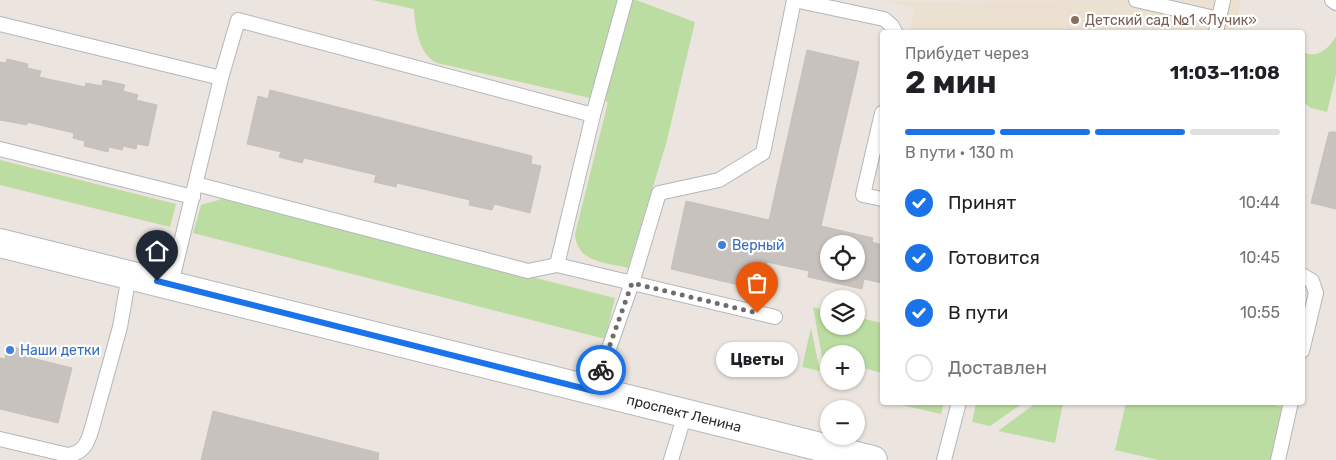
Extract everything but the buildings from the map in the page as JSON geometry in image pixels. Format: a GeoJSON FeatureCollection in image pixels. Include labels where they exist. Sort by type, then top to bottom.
{"type":"FeatureCollection","features":[{"type":"Feature","properties":{"kind":"main road","name":"проспект Ленина"},"geometry":{"type":"LineString","coordinates":[[0,243],[873,460]]}},
{"type":"Feature","properties":{"kind":"lane"},"geometry":{"type":"LineString","coordinates":[[557,265],[592,115],[625,0]]}},
{"type":"Feature","properties":{"kind":"lane"},"geometry":{"type":"LineString","coordinates":[[594,391],[632,283],[659,193],[720,180],[763,153],[794,0],[884,19],[894,30]]}},
{"type":"Feature","properties":{"kind":"lane"},"geometry":{"type":"LineString","coordinates":[[1136,0],[1217,26],[1223,0]]}},
{"type":"Feature","properties":{"kind":"lane"},"geometry":{"type":"LineString","coordinates":[[1332,0],[1336,3]]}},
{"type":"Feature","properties":{"kind":"lane"},"geometry":{"type":"LineString","coordinates":[[171,284],[221,78],[238,20],[592,115]]}},
{"type":"Feature","properties":{"kind":"lane"},"geometry":{"type":"LineString","coordinates":[[0,24],[221,78]]}},
{"type":"Feature","properties":{"kind":"lane"},"geometry":{"type":"LineString","coordinates":[[880,122],[863,194],[880,198]]}},
{"type":"Feature","properties":{"kind":"lane"},"geometry":{"type":"LineString","coordinates":[[0,149],[194,191],[528,270],[557,265],[775,317]]}},
{"type":"Feature","properties":{"kind":"lane"},"geometry":{"type":"LineString","coordinates":[[0,439],[68,455],[76,454],[82,450],[88,441],[118,336],[130,275]]}},
{"type":"Feature","properties":{"kind":"lane"},"geometry":{"type":"LineString","coordinates":[[1305,278],[1312,281],[1316,293],[1305,338]]}},
{"type":"Feature","properties":{"kind":"lane"},"geometry":{"type":"LineString","coordinates":[[944,460],[958,405]]}},
{"type":"Feature","properties":{"kind":"lane"},"geometry":{"type":"LineString","coordinates":[[1278,460],[1289,405]]}},
{"type":"Feature","properties":{"kind":"lane"},"geometry":{"type":"LineString","coordinates":[[672,460],[685,414]]}},
{"type":"Feature","properties":{"kind":"shaded area","name":"Детский сад №1 «Лучик»"},"geometry":{"type":"Polygon","coordinates":[[[1241,0],[1234,30],[910,30],[915,8],[885,1],[1241,0]]]}},
{"type":"Feature","properties":{"kind":"green space"},"geometry":{"type":"Polygon","coordinates":[[[372,0],[636,0],[695,22],[666,144],[628,268],[594,260],[587,256],[577,244],[575,234],[608,102],[437,63],[426,54],[419,40],[414,9],[372,0]]]}},
{"type":"Feature","properties":{"kind":"green space"},"geometry":{"type":"Polygon","coordinates":[[[1336,36],[1336,75],[1327,112],[1311,108],[1305,104],[1305,53],[1313,54],[1322,52],[1336,36]]]}},
{"type":"Feature","properties":{"kind":"green space"},"geometry":{"type":"Polygon","coordinates":[[[0,160],[176,204],[170,227],[0,185],[0,160]]]}},
{"type":"Feature","properties":{"kind":"green space"},"geometry":{"type":"Polygon","coordinates":[[[222,199],[615,298],[605,339],[193,233],[201,205],[222,199]]]}},
{"type":"Feature","properties":{"kind":"green space"},"geometry":{"type":"Polygon","coordinates":[[[813,307],[820,309],[820,335],[865,335],[865,319],[880,323],[880,372],[865,368],[865,345],[820,346],[813,307]]]}},
{"type":"Feature","properties":{"kind":"green space"},"geometry":{"type":"Polygon","coordinates":[[[811,328],[820,371],[802,367],[811,328]]]}},
{"type":"Feature","properties":{"kind":"green space"},"geometry":{"type":"Polygon","coordinates":[[[902,405],[943,405],[941,414],[902,405]]]}},
{"type":"Feature","properties":{"kind":"green space"},"geometry":{"type":"Polygon","coordinates":[[[975,405],[1020,405],[990,426],[972,422],[975,405]]]}},
{"type":"Feature","properties":{"kind":"green space"},"geometry":{"type":"Polygon","coordinates":[[[1033,405],[1063,405],[1055,443],[998,431],[1033,405]]]}},
{"type":"Feature","properties":{"kind":"green space"},"geometry":{"type":"Polygon","coordinates":[[[1126,405],[1274,405],[1283,407],[1270,460],[1158,460],[1115,450],[1126,405]]]}},
{"type":"Feature","properties":{"kind":"way so far"},"geometry":{"type":"LineString","coordinates":[[601,370],[632,283],[757,313]]}},
{"type":"Feature","properties":{"kind":"place","name":"Детский сад №1 «Лучик»"},"geometry":{"type":"Point","coordinates":[1075,20]}},
{"type":"Feature","properties":{"kind":"place","name":"Верный"},"geometry":{"type":"Point","coordinates":[722,245]}},
{"type":"Feature","properties":{"kind":"place","name":"Цветы"},"geometry":{"type":"Point","coordinates":[757,313]}},
{"type":"Feature","properties":{"kind":"place","name":"Наши детки"},"geometry":{"type":"Point","coordinates":[10,350]}},
{"type":"Feature","properties":{"kind":"route"},"geometry":{"type":"LineString","coordinates":[[157,281],[594,391],[601,370]]}}]}
